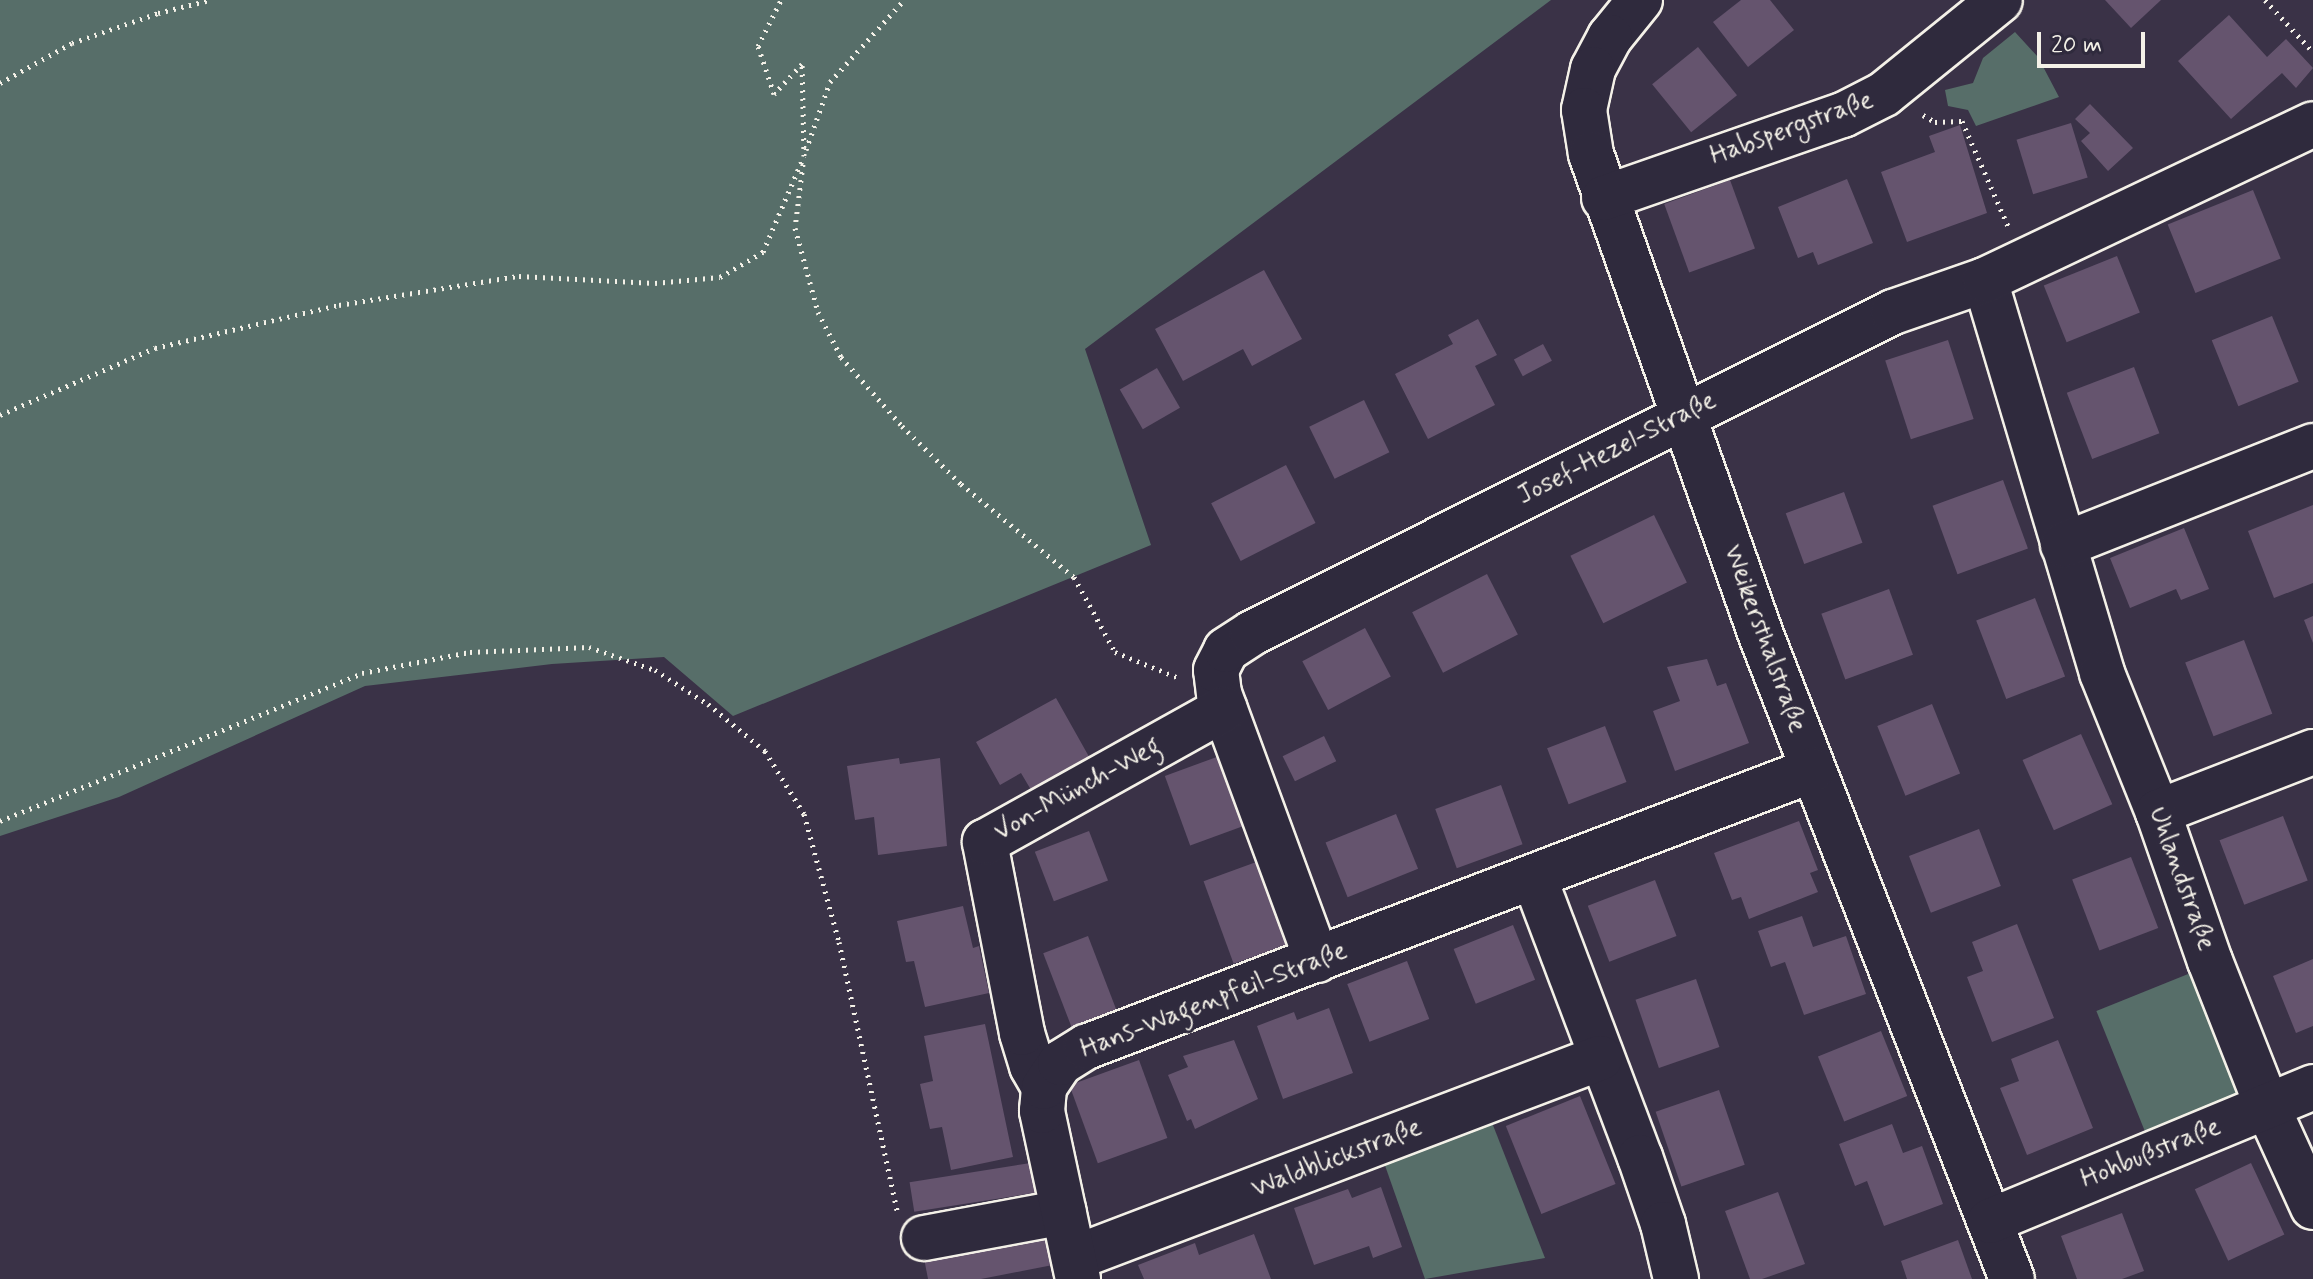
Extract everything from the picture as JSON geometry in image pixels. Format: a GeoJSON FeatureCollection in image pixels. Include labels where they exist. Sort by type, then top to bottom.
{"type":"FeatureCollection","features":[{"type":"Feature","properties":{"kind":"street","name":"Weikersthalstraße"},"geometry":{"type":"LineString","coordinates":[[1640,0],[1610,37],[1593,69],[1584,110],[1604,198],[1812,770],[2012,1279]]}},
{"type":"Feature","properties":{"kind":"street","name":"Habspergstraße"},"geometry":{"type":"LineString","coordinates":[[1604,198],[1843,115],[1884,94],[2000,0]]}},
{"type":"Feature","properties":{"kind":"street","name":"Josef-Hezel-Straße"},"geometry":{"type":"LineString","coordinates":[[1317,960],[1222,702],[1216,670],[1226,650],[1252,633],[1893,312],[1985,280],[2313,124]]}},
{"type":"Feature","properties":{"kind":"street","name":"Uhlandstraße"},"geometry":{"type":"LineString","coordinates":[[1985,280],[2102,673],[2158,812],[2210,961],[2267,1106],[2313,1207]]}},
{"type":"Feature","properties":{"kind":"street"},"geometry":{"type":"LineString","coordinates":[[2063,545],[2313,446]]}},
{"type":"Feature","properties":{"kind":"street","name":"Von-Münch-Weg"},"geometry":{"type":"LineString","coordinates":[[1044,1087],[1032,1066],[1022,1033],[985,842],[1222,702]]}},
{"type":"Feature","properties":{"kind":"street"},"geometry":{"type":"LineString","coordinates":[[2158,812],[2313,752]]}},
{"type":"Feature","properties":{"kind":"street","name":"Hans-Wagenpfeil-Straße"},"geometry":{"type":"LineString","coordinates":[[1044,1087],[1060,1063],[1086,1047],[1812,770]]}},
{"type":"Feature","properties":{"kind":"street"},"geometry":{"type":"LineString","coordinates":[[1534,877],[1640,1157],[1676,1279]]}},
{"type":"Feature","properties":{"kind":"street","name":"Waldblickstraße"},"geometry":{"type":"LineString","coordinates":[[1076,1269],[1600,1058]]}},
{"type":"Feature","properties":{"kind":"street"},"geometry":{"type":"LineString","coordinates":[[1044,1087],[1042,1111],[1076,1269]]}},
{"type":"Feature","properties":{"kind":"street","name":"Hohbußstraße"},"geometry":{"type":"LineString","coordinates":[[1990,1221],[2313,1087]]}},
{"type":"Feature","properties":{"kind":"street"},"geometry":{"type":"LineString","coordinates":[[912,1232],[1064,1212]]}},
{"type":"Feature","properties":{"kind":"path"},"geometry":{"type":"LineString","coordinates":[[0,83],[72,43],[158,13],[210,0]]}},
{"type":"Feature","properties":{"kind":"path"},"geometry":{"type":"LineString","coordinates":[[781,0],[758,46],[774,94],[802,64],[804,156],[795,228],[818,312],[841,357],[902,426],[961,484],[1074,577],[1115,652],[1222,702]]}},
{"type":"Feature","properties":{"kind":"path"},"geometry":{"type":"LineString","coordinates":[[0,415],[155,348],[339,305],[519,276],[655,283],[720,277],[763,252],[804,156],[830,82],[904,0]]}},
{"type":"Feature","properties":{"kind":"path"},"geometry":{"type":"LineString","coordinates":[[2265,0],[2313,52]]}},
{"type":"Feature","properties":{"kind":"path"},"geometry":{"type":"LineString","coordinates":[[1884,94],[1935,122],[1962,121],[2023,262]]}},
{"type":"Feature","properties":{"kind":"path"},"geometry":{"type":"LineString","coordinates":[[0,821],[362,673],[470,652],[589,647],[655,670],[708,704],[765,751],[804,814],[912,1232]]}},
{"type":"Feature","properties":{"kind":"green space"},"geometry":{"type":"Polygon","coordinates":[[[0,0],[1551,0],[1085,349],[1151,545],[733,716],[664,657],[552,664],[365,686],[119,797],[0,836],[0,0]]]}},
{"type":"Feature","properties":{"kind":"green space"},"geometry":{"type":"Polygon","coordinates":[[[2015,32],[2038,57],[2059,97],[1976,126],[1968,110],[1948,106],[1945,90],[1973,83],[1983,58],[2015,32]]]}},
{"type":"Feature","properties":{"kind":"green space"},"geometry":{"type":"Polygon","coordinates":[[[2203,968],[2251,1088],[2145,1131],[2096,1011],[2203,968]]]}},
{"type":"Feature","properties":{"kind":"green space"},"geometry":{"type":"Polygon","coordinates":[[[1489,1115],[1545,1258],[1425,1279],[1382,1157],[1489,1115]]]}},
{"type":"Feature","properties":{"kind":"building"},"geometry":{"type":"Polygon","coordinates":[[[1741,0],[1770,0],[1794,30],[1748,67],[1713,22],[1741,0]]]}},
{"type":"Feature","properties":{"kind":"building"},"geometry":{"type":"Polygon","coordinates":[[[2105,0],[2161,0],[2131,28],[2105,0]]]}},
{"type":"Feature","properties":{"kind":"building"},"geometry":{"type":"Polygon","coordinates":[[[2229,15],[2267,57],[2286,39],[2313,68],[2296,88],[2282,73],[2231,119],[2178,61],[2229,15]]]}},
{"type":"Feature","properties":{"kind":"building"},"geometry":{"type":"Polygon","coordinates":[[[1698,47],[1737,95],[1691,132],[1652,84],[1698,47]]]}},
{"type":"Feature","properties":{"kind":"building"},"geometry":{"type":"Polygon","coordinates":[[[2090,104],[2133,148],[2108,171],[2081,141],[2090,133],[2075,119],[2090,104]]]}},
{"type":"Feature","properties":{"kind":"building"},"geometry":{"type":"Polygon","coordinates":[[[2071,123],[2088,178],[2033,194],[2016,140],[2071,123]]]}},
{"type":"Feature","properties":{"kind":"building"},"geometry":{"type":"Polygon","coordinates":[[[1960,125],[1987,213],[1907,242],[1881,172],[1935,152],[1929,136],[1960,125]]]}},
{"type":"Feature","properties":{"kind":"building"},"geometry":{"type":"Polygon","coordinates":[[[1847,179],[1873,243],[1818,265],[1813,252],[1798,258],[1778,207],[1847,179]]]}},
{"type":"Feature","properties":{"kind":"building"},"geometry":{"type":"Polygon","coordinates":[[[1730,180],[1755,249],[1689,273],[1664,204],[1730,180]]]}},
{"type":"Feature","properties":{"kind":"building"},"geometry":{"type":"Polygon","coordinates":[[[2253,190],[2281,259],[2195,293],[2168,224],[2253,190]]]}},
{"type":"Feature","properties":{"kind":"building"},"geometry":{"type":"Polygon","coordinates":[[[2117,256],[2140,313],[2067,342],[2044,286],[2117,256]]]}},
{"type":"Feature","properties":{"kind":"building"},"geometry":{"type":"Polygon","coordinates":[[[1264,270],[1302,339],[1252,366],[1243,349],[1183,381],[1155,329],[1264,270]]]}},
{"type":"Feature","properties":{"kind":"building"},"geometry":{"type":"Polygon","coordinates":[[[2272,316],[2299,382],[2238,406],[2212,340],[2272,316]]]}},
{"type":"Feature","properties":{"kind":"building"},"geometry":{"type":"Polygon","coordinates":[[[1478,319],[1497,355],[1475,366],[1495,405],[1428,439],[1395,374],[1453,344],[1448,335],[1478,319]]]}},
{"type":"Feature","properties":{"kind":"building"},"geometry":{"type":"Polygon","coordinates":[[[1948,340],[1974,419],[1911,439],[1885,360],[1948,340]]]}},
{"type":"Feature","properties":{"kind":"building"},"geometry":{"type":"Polygon","coordinates":[[[1543,344],[1552,361],[1523,376],[1514,359],[1543,344]]]}},
{"type":"Feature","properties":{"kind":"building"},"geometry":{"type":"Polygon","coordinates":[[[2134,367],[2159,433],[2092,459],[2067,393],[2134,367]]]}},
{"type":"Feature","properties":{"kind":"building"},"geometry":{"type":"Polygon","coordinates":[[[1157,368],[1180,408],[1143,429],[1120,390],[1157,368]]]}},
{"type":"Feature","properties":{"kind":"building"},"geometry":{"type":"Polygon","coordinates":[[[1364,400],[1389,452],[1335,479],[1309,427],[1364,400]]]}},
{"type":"Feature","properties":{"kind":"building"},"geometry":{"type":"Polygon","coordinates":[[[1286,465],[1316,523],[1241,561],[1211,503],[1286,465]]]}},
{"type":"Feature","properties":{"kind":"building"},"geometry":{"type":"Polygon","coordinates":[[[2003,480],[2028,549],[1957,574],[1933,506],[2003,480]]]}},
{"type":"Feature","properties":{"kind":"building"},"geometry":{"type":"Polygon","coordinates":[[[1844,492],[1862,543],[1804,564],[1786,513],[1844,492]]]}},
{"type":"Feature","properties":{"kind":"building"},"geometry":{"type":"Polygon","coordinates":[[[2313,505],[2313,583],[2274,598],[2248,531],[2313,505]]]}},
{"type":"Feature","properties":{"kind":"building"},"geometry":{"type":"Polygon","coordinates":[[[1654,515],[1687,582],[1603,623],[1570,556],[1654,515]]]}},
{"type":"Feature","properties":{"kind":"building"},"geometry":{"type":"Polygon","coordinates":[[[2184,528],[2209,589],[2181,600],[2176,589],[2130,608],[2110,558],[2184,528]]]}},
{"type":"Feature","properties":{"kind":"building"},"geometry":{"type":"Polygon","coordinates":[[[1487,574],[1518,635],[1443,673],[1412,612],[1487,574]]]}},
{"type":"Feature","properties":{"kind":"building"},"geometry":{"type":"Polygon","coordinates":[[[1889,589],[1913,655],[1845,679],[1821,614],[1889,589]]]}},
{"type":"Feature","properties":{"kind":"building"},"geometry":{"type":"Polygon","coordinates":[[[2035,598],[2065,676],[2006,699],[1976,621],[2035,598]]]}},
{"type":"Feature","properties":{"kind":"building"},"geometry":{"type":"Polygon","coordinates":[[[2313,616],[2313,643],[2304,620],[2313,616]]]}},
{"type":"Feature","properties":{"kind":"building"},"geometry":{"type":"Polygon","coordinates":[[[1365,628],[1391,677],[1328,710],[1302,661],[1365,628]]]}},
{"type":"Feature","properties":{"kind":"building"},"geometry":{"type":"Polygon","coordinates":[[[2244,640],[2272,714],[2213,736],[2185,663],[2244,640]]]}},
{"type":"Feature","properties":{"kind":"building"},"geometry":{"type":"Polygon","coordinates":[[[1707,659],[1717,686],[1726,683],[1749,743],[1675,771],[1653,711],[1680,701],[1667,667],[1707,659]]]}},
{"type":"Feature","properties":{"kind":"building"},"geometry":{"type":"Polygon","coordinates":[[[1056,698],[1092,762],[1034,795],[1021,773],[1000,785],[976,742],[1056,698]]]}},
{"type":"Feature","properties":{"kind":"building"},"geometry":{"type":"Polygon","coordinates":[[[1932,704],[1960,774],[1905,796],[1877,726],[1932,704]]]}},
{"type":"Feature","properties":{"kind":"building"},"geometry":{"type":"Polygon","coordinates":[[[1605,726],[1627,782],[1569,804],[1547,748],[1605,726]]]}},
{"type":"Feature","properties":{"kind":"building"},"geometry":{"type":"Polygon","coordinates":[[[2081,734],[2112,804],[2054,830],[2023,760],[2081,734]]]}},
{"type":"Feature","properties":{"kind":"building"},"geometry":{"type":"Polygon","coordinates":[[[1324,736],[1336,761],[1295,781],[1283,756],[1324,736]]]}},
{"type":"Feature","properties":{"kind":"building"},"geometry":{"type":"Polygon","coordinates":[[[1225,754],[1250,824],[1190,845],[1165,776],[1225,754]]]}},
{"type":"Feature","properties":{"kind":"building"},"geometry":{"type":"Polygon","coordinates":[[[899,758],[900,764],[940,758],[947,846],[878,855],[874,817],[855,820],[847,766],[899,758]]]}},
{"type":"Feature","properties":{"kind":"building"},"geometry":{"type":"Polygon","coordinates":[[[1501,785],[1523,844],[1457,868],[1435,809],[1501,785]]]}},
{"type":"Feature","properties":{"kind":"building"},"geometry":{"type":"Polygon","coordinates":[[[1396,814],[1418,869],[1348,897],[1326,842],[1396,814]]]}},
{"type":"Feature","properties":{"kind":"building"},"geometry":{"type":"Polygon","coordinates":[[[2283,816],[2308,880],[2244,905],[2220,840],[2283,816]]]}},
{"type":"Feature","properties":{"kind":"building"},"geometry":{"type":"Polygon","coordinates":[[[1799,821],[1818,870],[1810,873],[1818,892],[1749,919],[1741,897],[1732,900],[1714,853],[1799,821]]]}},
{"type":"Feature","properties":{"kind":"building"},"geometry":{"type":"Polygon","coordinates":[[[1979,829],[2001,886],[1931,913],[1909,856],[1979,829]]]}},
{"type":"Feature","properties":{"kind":"building"},"geometry":{"type":"Polygon","coordinates":[[[1089,831],[1108,880],[1054,901],[1035,852],[1089,831]]]}},
{"type":"Feature","properties":{"kind":"building"},"geometry":{"type":"Polygon","coordinates":[[[2131,857],[2158,928],[2099,951],[2072,880],[2131,857]]]}},
{"type":"Feature","properties":{"kind":"building"},"geometry":{"type":"Polygon","coordinates":[[[1259,861],[1289,944],[1234,964],[1204,881],[1259,861]]]}},
{"type":"Feature","properties":{"kind":"building"},"geometry":{"type":"Polygon","coordinates":[[[1655,880],[1677,936],[1609,962],[1588,906],[1655,880]]]}},
{"type":"Feature","properties":{"kind":"building"},"geometry":{"type":"Polygon","coordinates":[[[963,906],[973,948],[979,946],[989,993],[925,1007],[914,961],[906,962],[897,921],[963,906]]]}},
{"type":"Feature","properties":{"kind":"building"},"geometry":{"type":"Polygon","coordinates":[[[1802,916],[1813,947],[1846,936],[1866,994],[1804,1015],[1785,962],[1771,967],[1758,931],[1802,916]]]}},
{"type":"Feature","properties":{"kind":"building"},"geometry":{"type":"Polygon","coordinates":[[[2017,924],[2054,1018],[1992,1042],[1967,977],[1983,971],[1972,942],[2017,924]]]}},
{"type":"Feature","properties":{"kind":"building"},"geometry":{"type":"Polygon","coordinates":[[[1513,925],[1535,980],[1476,1004],[1454,949],[1513,925]]]}},
{"type":"Feature","properties":{"kind":"building"},"geometry":{"type":"Polygon","coordinates":[[[1088,936],[1117,1013],[1073,1030],[1043,953],[1088,936]]]}},
{"type":"Feature","properties":{"kind":"building"},"geometry":{"type":"Polygon","coordinates":[[[2313,959],[2313,1026],[2296,1033],[2273,976],[2313,959]]]}},
{"type":"Feature","properties":{"kind":"building"},"geometry":{"type":"Polygon","coordinates":[[[1407,961],[1429,1019],[1369,1042],[1347,984],[1407,961]]]}},
{"type":"Feature","properties":{"kind":"building"},"geometry":{"type":"Polygon","coordinates":[[[1696,979],[1719,1047],[1659,1068],[1635,1000],[1696,979]]]}},
{"type":"Feature","properties":{"kind":"building"},"geometry":{"type":"Polygon","coordinates":[[[1329,1008],[1353,1073],[1283,1099],[1257,1026],[1294,1012],[1297,1020],[1329,1008]]]}},
{"type":"Feature","properties":{"kind":"building"},"geometry":{"type":"Polygon","coordinates":[[[985,1024],[1013,1157],[951,1170],[942,1127],[930,1129],[920,1084],[933,1081],[924,1036],[985,1024]]]}},
{"type":"Feature","properties":{"kind":"building"},"geometry":{"type":"Polygon","coordinates":[[[1881,1031],[1907,1096],[1844,1121],[1818,1056],[1881,1031]]]}},
{"type":"Feature","properties":{"kind":"building"},"geometry":{"type":"Polygon","coordinates":[[[1234,1040],[1258,1099],[1195,1129],[1191,1119],[1187,1121],[1168,1075],[1188,1067],[1183,1056],[1234,1040]]]}},
{"type":"Feature","properties":{"kind":"building"},"geometry":{"type":"Polygon","coordinates":[[[2058,1040],[2093,1128],[2027,1155],[2000,1088],[2019,1081],[2011,1059],[2058,1040]]]}},
{"type":"Feature","properties":{"kind":"building"},"geometry":{"type":"Polygon","coordinates":[[[1139,1060],[1167,1138],[1098,1163],[1069,1085],[1139,1060]]]}},
{"type":"Feature","properties":{"kind":"building"},"geometry":{"type":"Polygon","coordinates":[[[1719,1090],[1745,1165],[1681,1187],[1656,1112],[1719,1090]]]}},
{"type":"Feature","properties":{"kind":"building"},"geometry":{"type":"Polygon","coordinates":[[[1580,1096],[1616,1184],[1541,1214],[1506,1126],[1580,1096]]]}},
{"type":"Feature","properties":{"kind":"building"},"geometry":{"type":"Polygon","coordinates":[[[1892,1124],[1903,1153],[1922,1146],[1943,1204],[1884,1226],[1867,1181],[1855,1186],[1839,1144],[1892,1124]]]}},
{"type":"Feature","properties":{"kind":"building"},"geometry":{"type":"Polygon","coordinates":[[[1037,1162],[1042,1192],[914,1212],[910,1182],[1037,1162]]]}},
{"type":"Feature","properties":{"kind":"building"},"geometry":{"type":"Polygon","coordinates":[[[2251,1163],[2284,1235],[2228,1261],[2195,1189],[2251,1163]]]}},
{"type":"Feature","properties":{"kind":"building"},"geometry":{"type":"Polygon","coordinates":[[[1381,1187],[1402,1247],[1373,1258],[1369,1246],[1314,1265],[1294,1208],[1348,1189],[1352,1198],[1381,1187]]]}},
{"type":"Feature","properties":{"kind":"building"},"geometry":{"type":"Polygon","coordinates":[[[1778,1192],[1805,1264],[1762,1279],[1750,1279],[1725,1211],[1778,1192]]]}},
{"type":"Feature","properties":{"kind":"building"},"geometry":{"type":"Polygon","coordinates":[[[2122,1213],[2144,1271],[2122,1279],[2077,1279],[2061,1236],[2122,1213]]]}},
{"type":"Feature","properties":{"kind":"building"},"geometry":{"type":"Polygon","coordinates":[[[1052,1232],[1058,1264],[981,1279],[928,1279],[924,1258],[1052,1232]]]}},
{"type":"Feature","properties":{"kind":"building"},"geometry":{"type":"Polygon","coordinates":[[[1254,1234],[1271,1279],[1144,1279],[1138,1265],[1195,1243],[1199,1255],[1254,1234]]]}},
{"type":"Feature","properties":{"kind":"building"},"geometry":{"type":"Polygon","coordinates":[[[1958,1240],[1972,1279],[1907,1279],[1901,1261],[1958,1240]]]}}]}
